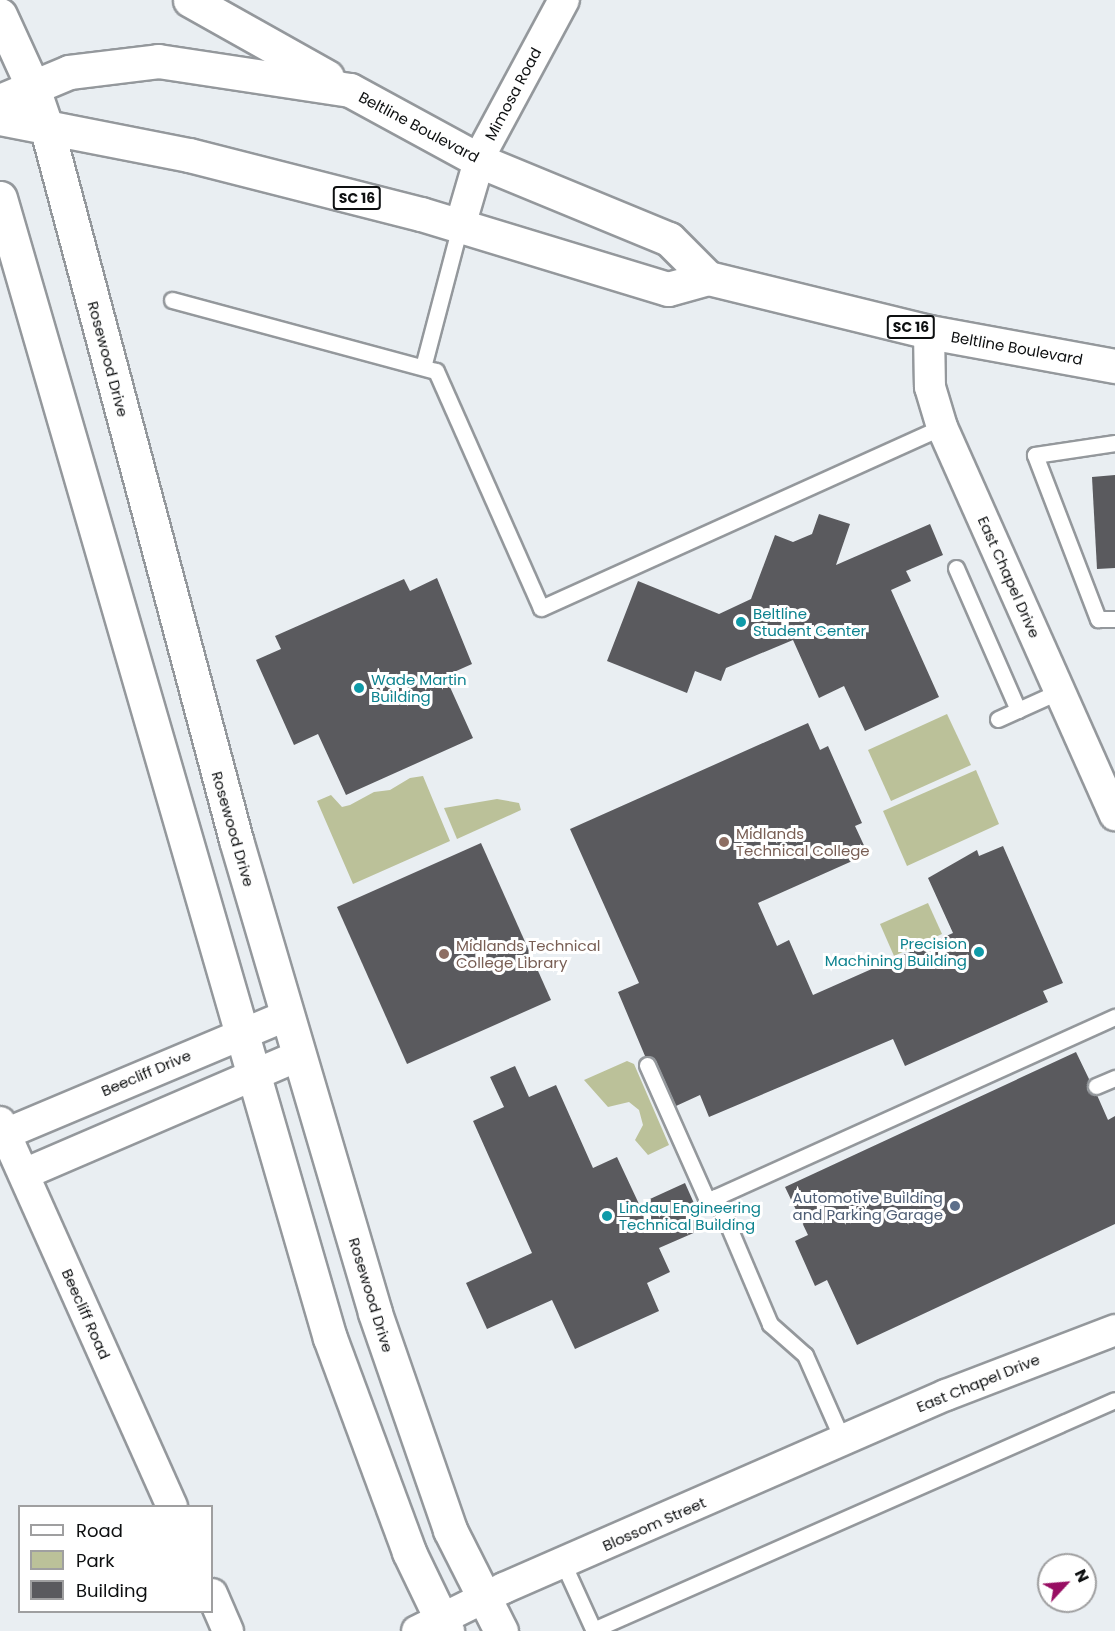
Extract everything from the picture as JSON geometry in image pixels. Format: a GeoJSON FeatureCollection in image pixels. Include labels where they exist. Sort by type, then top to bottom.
{"type":"FeatureCollection","features":[{"type":"Feature","properties":{"kind":"main road"},"geometry":{"type":"LineString","coordinates":[[190,0],[350,90]]}},
{"type":"Feature","properties":{"kind":"main road","name":"Rosewood Drive"},"geometry":{"type":"LineString","coordinates":[[0,15],[32,85],[47,129],[236,840],[411,1423],[450,1530],[450,1617]]}},
{"type":"Feature","properties":{"kind":"main road","name":"Beltline Boulevard"},"geometry":{"type":"LineString","coordinates":[[0,101],[32,85],[69,72],[159,61],[350,90],[479,160],[669,239],[708,278]]}},
{"type":"Feature","properties":{"kind":"main road","name":"Beltline Boulevard"},"geometry":{"type":"LineString","coordinates":[[0,118],[189,155],[460,226],[668,289],[708,278],[928,332],[1115,366]]}},
{"type":"Feature","properties":{"kind":"main road","name":"Rosewood Drive"},"geometry":{"type":"LineString","coordinates":[[0,198],[7,250],[330,1338],[409,1552],[450,1617],[501,1631]]}},
{"type":"Feature","properties":{"kind":"street","name":"Mimosa Road"},"geometry":{"type":"LineString","coordinates":[[460,226],[479,160],[564,0]]}},
{"type":"Feature","properties":{"kind":"street","name":"East Chapel Drive"},"geometry":{"type":"LineString","coordinates":[[928,332],[930,387],[942,427],[1115,815]]}},
{"type":"Feature","properties":{"kind":"street","name":"Beecliff Drive"},"geometry":{"type":"LineString","coordinates":[[3,1128],[288,1015]]}},
{"type":"Feature","properties":{"kind":"street"},"geometry":{"type":"LineString","coordinates":[[24,1174],[300,1055]]}},
{"type":"Feature","properties":{"kind":"street","name":"Beecliff Road"},"geometry":{"type":"LineString","coordinates":[[3,1128],[172,1505]]}},
{"type":"Feature","properties":{"kind":"street","name":"East Chapel Drive"},"geometry":{"type":"LineString","coordinates":[[843,1441],[946,1395],[1115,1330]]}},
{"type":"Feature","properties":{"kind":"street","name":"Blossom Street"},"geometry":{"type":"LineString","coordinates":[[450,1617],[563,1563],[843,1441]]}},
{"type":"Feature","properties":{"kind":"street"},"geometry":{"type":"LineString","coordinates":[[213,1596],[228,1631]]}},
{"type":"Feature","properties":{"kind":"lane"},"geometry":{"type":"LineString","coordinates":[[423,367],[460,226]]}},
{"type":"Feature","properties":{"kind":"lane"},"geometry":{"type":"LineString","coordinates":[[172,300],[436,371],[541,608],[942,427]]}},
{"type":"Feature","properties":{"kind":"lane"},"geometry":{"type":"LineString","coordinates":[[1115,443],[1035,455],[1098,619],[1115,619]]}},
{"type":"Feature","properties":{"kind":"lane"},"geometry":{"type":"LineString","coordinates":[[956,568],[1018,710]]}},
{"type":"Feature","properties":{"kind":"lane"},"geometry":{"type":"LineString","coordinates":[[998,719],[1060,691]]}},
{"type":"Feature","properties":{"kind":"lane"},"geometry":{"type":"LineString","coordinates":[[647,1065],[707,1200],[1115,1017]]}},
{"type":"Feature","properties":{"kind":"lane"},"geometry":{"type":"LineString","coordinates":[[1095,1086],[1115,1078]]}},
{"type":"Feature","properties":{"kind":"lane"},"geometry":{"type":"LineString","coordinates":[[716,1197],[770,1324],[805,1355],[843,1441]]}},
{"type":"Feature","properties":{"kind":"lane"},"geometry":{"type":"LineString","coordinates":[[563,1563],[593,1630],[1115,1400]]}},
{"type":"Feature","properties":{"kind":"green space"},"geometry":{"type":"Polygon","coordinates":[[[947,714],[971,765],[891,801],[868,750],[947,714]]]}},
{"type":"Feature","properties":{"kind":"green space"},"geometry":{"type":"Polygon","coordinates":[[[976,770],[999,824],[907,866],[883,811],[976,770]]]}},
{"type":"Feature","properties":{"kind":"green space"},"geometry":{"type":"Polygon","coordinates":[[[423,776],[450,841],[353,884],[317,801],[331,795],[342,807],[374,792],[390,790],[410,778],[423,776]]]}},
{"type":"Feature","properties":{"kind":"green space"},"geometry":{"type":"Polygon","coordinates":[[[497,799],[519,803],[521,810],[457,839],[444,808],[497,799]]]}},
{"type":"Feature","properties":{"kind":"green space"},"geometry":{"type":"Polygon","coordinates":[[[928,903],[942,934],[894,956],[880,924],[928,903]]]}},
{"type":"Feature","properties":{"kind":"green space"},"geometry":{"type":"Polygon","coordinates":[[[627,1061],[634,1064],[669,1145],[648,1155],[635,1140],[643,1125],[639,1110],[629,1102],[608,1107],[584,1080],[627,1061]]]}},
{"type":"Feature","properties":{"kind":"building"},"geometry":{"type":"Polygon","coordinates":[[[1115,475],[1115,568],[1097,569],[1092,477],[1115,475]]]}},
{"type":"Feature","properties":{"kind":"building","name":"Beltline Student Center"},"geometry":{"type":"Polygon","coordinates":[[[819,514],[850,524],[836,565],[930,524],[943,555],[906,571],[911,581],[891,590],[939,697],[865,731],[844,686],[819,698],[793,640],[726,668],[721,681],[695,671],[687,693],[607,661],[638,581],[719,614],[751,599],[775,535],[793,542],[812,534],[819,514]]]}},
{"type":"Feature","properties":{"kind":"building","name":"Wade Martin Building"},"geometry":{"type":"Polygon","coordinates":[[[437,578],[472,664],[445,676],[473,738],[346,795],[318,734],[294,745],[256,660],[281,649],[275,636],[404,579],[410,591],[437,578]]]}},
{"type":"Feature","properties":{"kind":"building"},"geometry":{"type":"Polygon","coordinates":[[[808,723],[820,750],[828,746],[862,823],[855,826],[868,854],[758,903],[777,946],[789,940],[813,995],[953,933],[928,878],[977,850],[979,856],[1003,846],[1063,983],[1043,991],[1048,1002],[905,1066],[893,1039],[709,1117],[700,1095],[676,1106],[656,1061],[645,1056],[618,992],[639,983],[570,829],[808,723]]]}},
{"type":"Feature","properties":{"kind":"building","name":"Midlands Technical College Library"},"geometry":{"type":"Polygon","coordinates":[[[481,843],[551,1000],[407,1064],[337,907],[481,843]]]}},
{"type":"Feature","properties":{"kind":"building","name":"Automotive Building and Parking Garage"},"geometry":{"type":"Polygon","coordinates":[[[1076,1052],[1089,1079],[1087,1090],[1097,1095],[1108,1120],[1115,1116],[1115,1224],[857,1345],[827,1280],[815,1286],[795,1241],[808,1235],[785,1187],[1076,1052]]]}},
{"type":"Feature","properties":{"kind":"building","name":"Lindau Engineering Technical Building"},"geometry":{"type":"Polygon","coordinates":[[[515,1066],[529,1097],[556,1085],[593,1168],[617,1157],[639,1204],[685,1183],[705,1228],[659,1248],[670,1272],[647,1283],[659,1311],[575,1349],[552,1300],[487,1329],[466,1283],[532,1253],[473,1121],[504,1107],[490,1077],[515,1066]]]}},
{"type":"Feature","properties":{"kind":"place","name":"Beltline Student Center"},"geometry":{"type":"Point","coordinates":[741,622]}},
{"type":"Feature","properties":{"kind":"place","name":"Wade Martin Building"},"geometry":{"type":"Point","coordinates":[359,688]}},
{"type":"Feature","properties":{"kind":"place","name":"Midlands Technical College"},"geometry":{"type":"Point","coordinates":[724,842]}},
{"type":"Feature","properties":{"kind":"place","name":"Precision Machining Building"},"geometry":{"type":"Point","coordinates":[979,952]}},
{"type":"Feature","properties":{"kind":"place","name":"Midlands Technical College Library"},"geometry":{"type":"Point","coordinates":[444,954]}},
{"type":"Feature","properties":{"kind":"place","name":"Automotive Building and Parking Garage"},"geometry":{"type":"Point","coordinates":[955,1206]}},
{"type":"Feature","properties":{"kind":"place","name":"Lindau Engineering Technical Building"},"geometry":{"type":"Point","coordinates":[607,1216]}}]}
